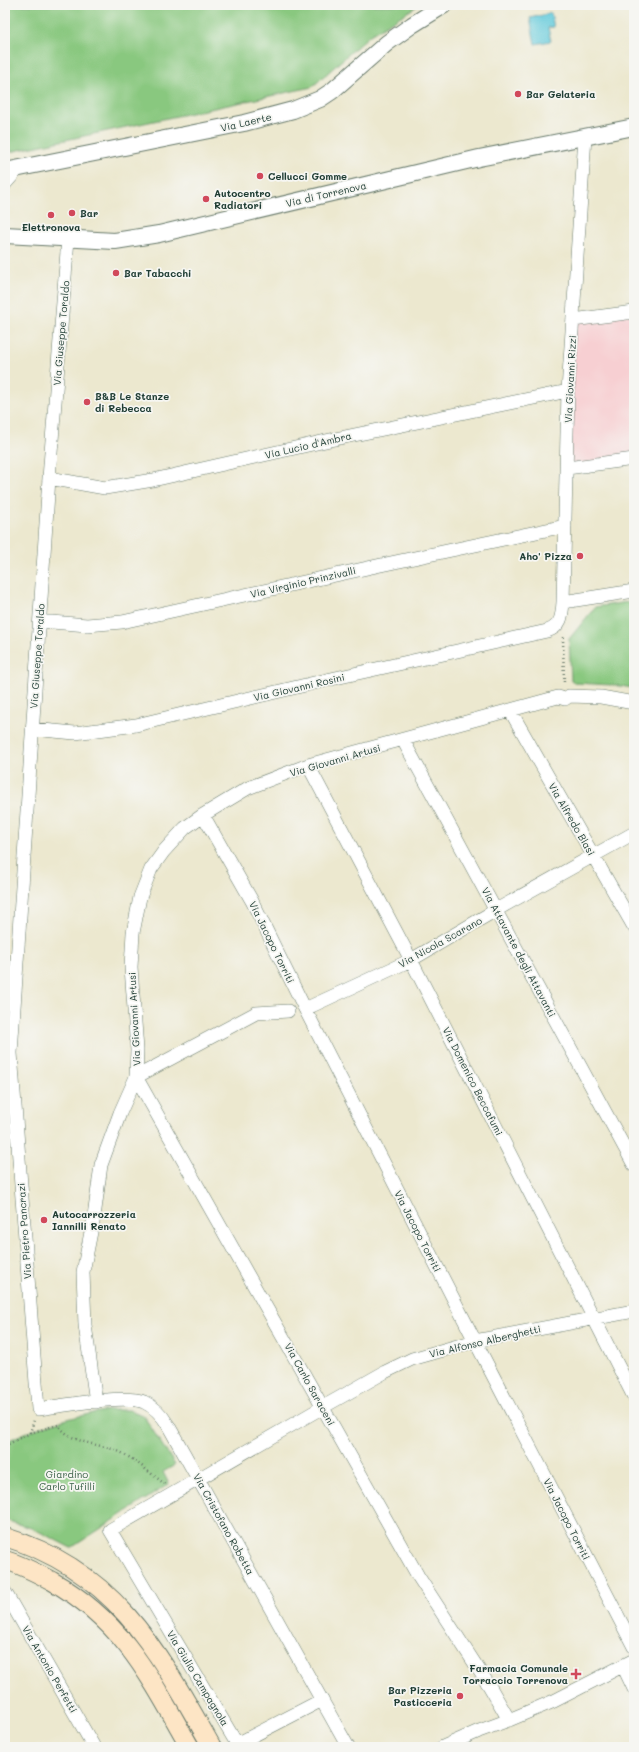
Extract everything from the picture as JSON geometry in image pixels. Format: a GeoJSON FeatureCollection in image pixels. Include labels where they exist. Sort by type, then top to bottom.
{"type":"FeatureCollection","features":[{"type":"Feature","properties":{"kind":"main road"},"geometry":{"type":"LineString","coordinates":[[5,1537],[38,1549],[64,1562],[102,1590],[119,1606],[136,1624],[156,1651],[212,1747]]}},
{"type":"Feature","properties":{"kind":"main road"},"geometry":{"type":"LineString","coordinates":[[5,1560],[39,1574],[64,1588],[96,1612],[112,1627],[127,1644],[146,1672],[190,1747]]}},
{"type":"Feature","properties":{"kind":"street","name":"Via Laerte"},"geometry":{"type":"LineString","coordinates":[[9,171],[244,123],[293,110],[332,91],[387,43],[412,24],[444,5]]}},
{"type":"Feature","properties":{"kind":"street","name":"Via di Torrenova"},"geometry":{"type":"LineString","coordinates":[[8,234],[115,240],[158,234],[479,158],[634,127]]}},
{"type":"Feature","properties":{"kind":"street","name":"Via Giovanni Rizzi"},"geometry":{"type":"LineString","coordinates":[[560,621],[563,602],[568,391],[585,137]]}},
{"type":"Feature","properties":{"kind":"street"},"geometry":{"type":"LineString","coordinates":[[5,184],[9,171]]}},
{"type":"Feature","properties":{"kind":"street","name":"Via Giuseppe Toraldo"},"geometry":{"type":"LineString","coordinates":[[5,1073],[11,1053],[49,478],[68,238]]}},
{"type":"Feature","properties":{"kind":"street"},"geometry":{"type":"LineString","coordinates":[[573,320],[634,312]]}},
{"type":"Feature","properties":{"kind":"street","name":"Via Lucio d'Ambra"},"geometry":{"type":"LineString","coordinates":[[49,478],[105,488],[153,480],[330,440],[568,391]]}},
{"type":"Feature","properties":{"kind":"street"},"geometry":{"type":"LineString","coordinates":[[567,468],[634,459]]}},
{"type":"Feature","properties":{"kind":"street","name":"Via Virginio Prinzivalli"},"geometry":{"type":"LineString","coordinates":[[40,621],[87,625],[122,622],[565,526]]}},
{"type":"Feature","properties":{"kind":"street"},"geometry":{"type":"LineString","coordinates":[[563,602],[634,591]]}},
{"type":"Feature","properties":{"kind":"street","name":"Via Giovanni Rosini"},"geometry":{"type":"LineString","coordinates":[[32,729],[75,733],[136,726],[331,679],[547,631],[554,628],[560,621]]}},
{"type":"Feature","properties":{"kind":"street","name":"Via Giovanni Artusi"},"geometry":{"type":"LineString","coordinates":[[96,1402],[85,1325],[83,1272],[94,1217],[101,1165],[136,1077],[137,1050],[131,967],[133,933],[140,897],[151,869],[164,851],[185,828],[203,815],[248,788],[308,766],[558,697],[565,699],[569,696],[584,696],[634,703]]}},
{"type":"Feature","properties":{"kind":"street","name":"Via Alfredo Blasi"},"geometry":{"type":"LineString","coordinates":[[510,710],[634,927]]}},
{"type":"Feature","properties":{"kind":"street","name":"Via Attavante degli Attavanti"},"geometry":{"type":"LineString","coordinates":[[403,740],[634,1165]]}},
{"type":"Feature","properties":{"kind":"street","name":"Via Domenico Beccafumi"},"geometry":{"type":"LineString","coordinates":[[308,766],[411,960],[634,1397]]}},
{"type":"Feature","properties":{"kind":"street","name":"Via Jacopo Torriti"},"geometry":{"type":"LineString","coordinates":[[203,815],[252,901],[305,1009],[475,1341],[634,1647]]}},
{"type":"Feature","properties":{"kind":"street","name":"Via Nicola Scarano"},"geometry":{"type":"LineString","coordinates":[[305,1009],[411,960],[496,910],[634,833]]}},
{"type":"Feature","properties":{"kind":"street","name":"Via Giovanni Artusi"},"geometry":{"type":"LineString","coordinates":[[136,1077],[256,1013],[288,1011]]}},
{"type":"Feature","properties":{"kind":"street","name":"Via Pietro Pancrazi"},"geometry":{"type":"LineString","coordinates":[[11,1053],[38,1409]]}},
{"type":"Feature","properties":{"kind":"street","name":"Via Carlo Saraceni"},"geometry":{"type":"LineString","coordinates":[[136,1077],[418,1576],[490,1687],[509,1720]]}},
{"type":"Feature","properties":{"kind":"street","name":"Via Alfonso Alberghetti"},"geometry":{"type":"LineString","coordinates":[[110,1530],[323,1407],[412,1360],[475,1341],[634,1310]]}},
{"type":"Feature","properties":{"kind":"street","name":"Via Cristofano Robetta"},"geometry":{"type":"LineString","coordinates":[[38,1409],[96,1402],[132,1400],[144,1402],[156,1409],[168,1425],[348,1747]]}},
{"type":"Feature","properties":{"kind":"street","name":"Via Giulio Campagnola"},"geometry":{"type":"LineString","coordinates":[[110,1530],[237,1744],[322,1700]]}},
{"type":"Feature","properties":{"kind":"street","name":"Via Antonio Perfetti"},"geometry":{"type":"LineString","coordinates":[[5,1592],[94,1747]]}},
{"type":"Feature","properties":{"kind":"street"},"geometry":{"type":"LineString","coordinates":[[443,1747],[479,1730],[509,1720],[558,1699],[628,1663],[634,1689]]}},
{"type":"Feature","properties":{"kind":"path"},"geometry":{"type":"LineString","coordinates":[[563,636],[565,699]]}},
{"type":"Feature","properties":{"kind":"path"},"geometry":{"type":"LineString","coordinates":[[30,1433],[38,1409]]}},
{"type":"Feature","properties":{"kind":"path"},"geometry":{"type":"LineString","coordinates":[[5,1446],[30,1433],[58,1425],[63,1431],[80,1441],[122,1453],[175,1492]]}},
{"type":"Feature","properties":{"kind":"shaded area"},"geometry":{"type":"Polygon","coordinates":[[[634,312],[634,459],[567,468],[573,320],[634,312]]]}},
{"type":"Feature","properties":{"kind":"green space"},"geometry":{"type":"Polygon","coordinates":[[[5,5],[419,5],[370,35],[312,87],[5,153],[5,5]]]}},
{"type":"Feature","properties":{"kind":"green space"},"geometry":{"type":"Polygon","coordinates":[[[634,601],[634,688],[575,683],[571,680],[569,639],[595,607],[634,601]]]}},
{"type":"Feature","properties":{"kind":"green space","name":"Giardino Carlo Tufilli"},"geometry":{"type":"Polygon","coordinates":[[[109,1410],[129,1410],[143,1415],[175,1465],[163,1472],[169,1484],[71,1548],[34,1529],[5,1520],[5,1442],[56,1422],[109,1410]]]}},
{"type":"Feature","properties":{"kind":"water"},"geometry":{"type":"Polygon","coordinates":[[[551,13],[554,27],[548,28],[551,41],[535,44],[530,18],[551,13]]]}},
{"type":"Feature","properties":{"kind":"place","name":"Bar Gelateria"},"geometry":{"type":"Point","coordinates":[518,94]}},
{"type":"Feature","properties":{"kind":"place","name":"Cellucci Gomme"},"geometry":{"type":"Point","coordinates":[260,176]}},
{"type":"Feature","properties":{"kind":"place","name":"Autocentro Radiatori"},"geometry":{"type":"Point","coordinates":[206,199]}},
{"type":"Feature","properties":{"kind":"place","name":"Bar"},"geometry":{"type":"Point","coordinates":[72,213]}},
{"type":"Feature","properties":{"kind":"place","name":"Elettronova"},"geometry":{"type":"Point","coordinates":[51,215]}},
{"type":"Feature","properties":{"kind":"place","name":"Bar Tabacchi"},"geometry":{"type":"Point","coordinates":[116,273]}},
{"type":"Feature","properties":{"kind":"place","name":"B&B Le Stanze di Rebecca"},"geometry":{"type":"Point","coordinates":[87,402]}},
{"type":"Feature","properties":{"kind":"place","name":"Aho' Pizza"},"geometry":{"type":"Point","coordinates":[580,556]}},
{"type":"Feature","properties":{"kind":"place","name":"Autocarrozzeria Iannilli Renato"},"geometry":{"type":"Point","coordinates":[44,1220]}},
{"type":"Feature","properties":{"kind":"place","name":"Farmacia Comunale Torraccio Torrenova"},"geometry":{"type":"Point","coordinates":[576,1674]}},
{"type":"Feature","properties":{"kind":"place","name":"Bar Pizzeria Pasticceria"},"geometry":{"type":"Point","coordinates":[460,1696]}}]}
